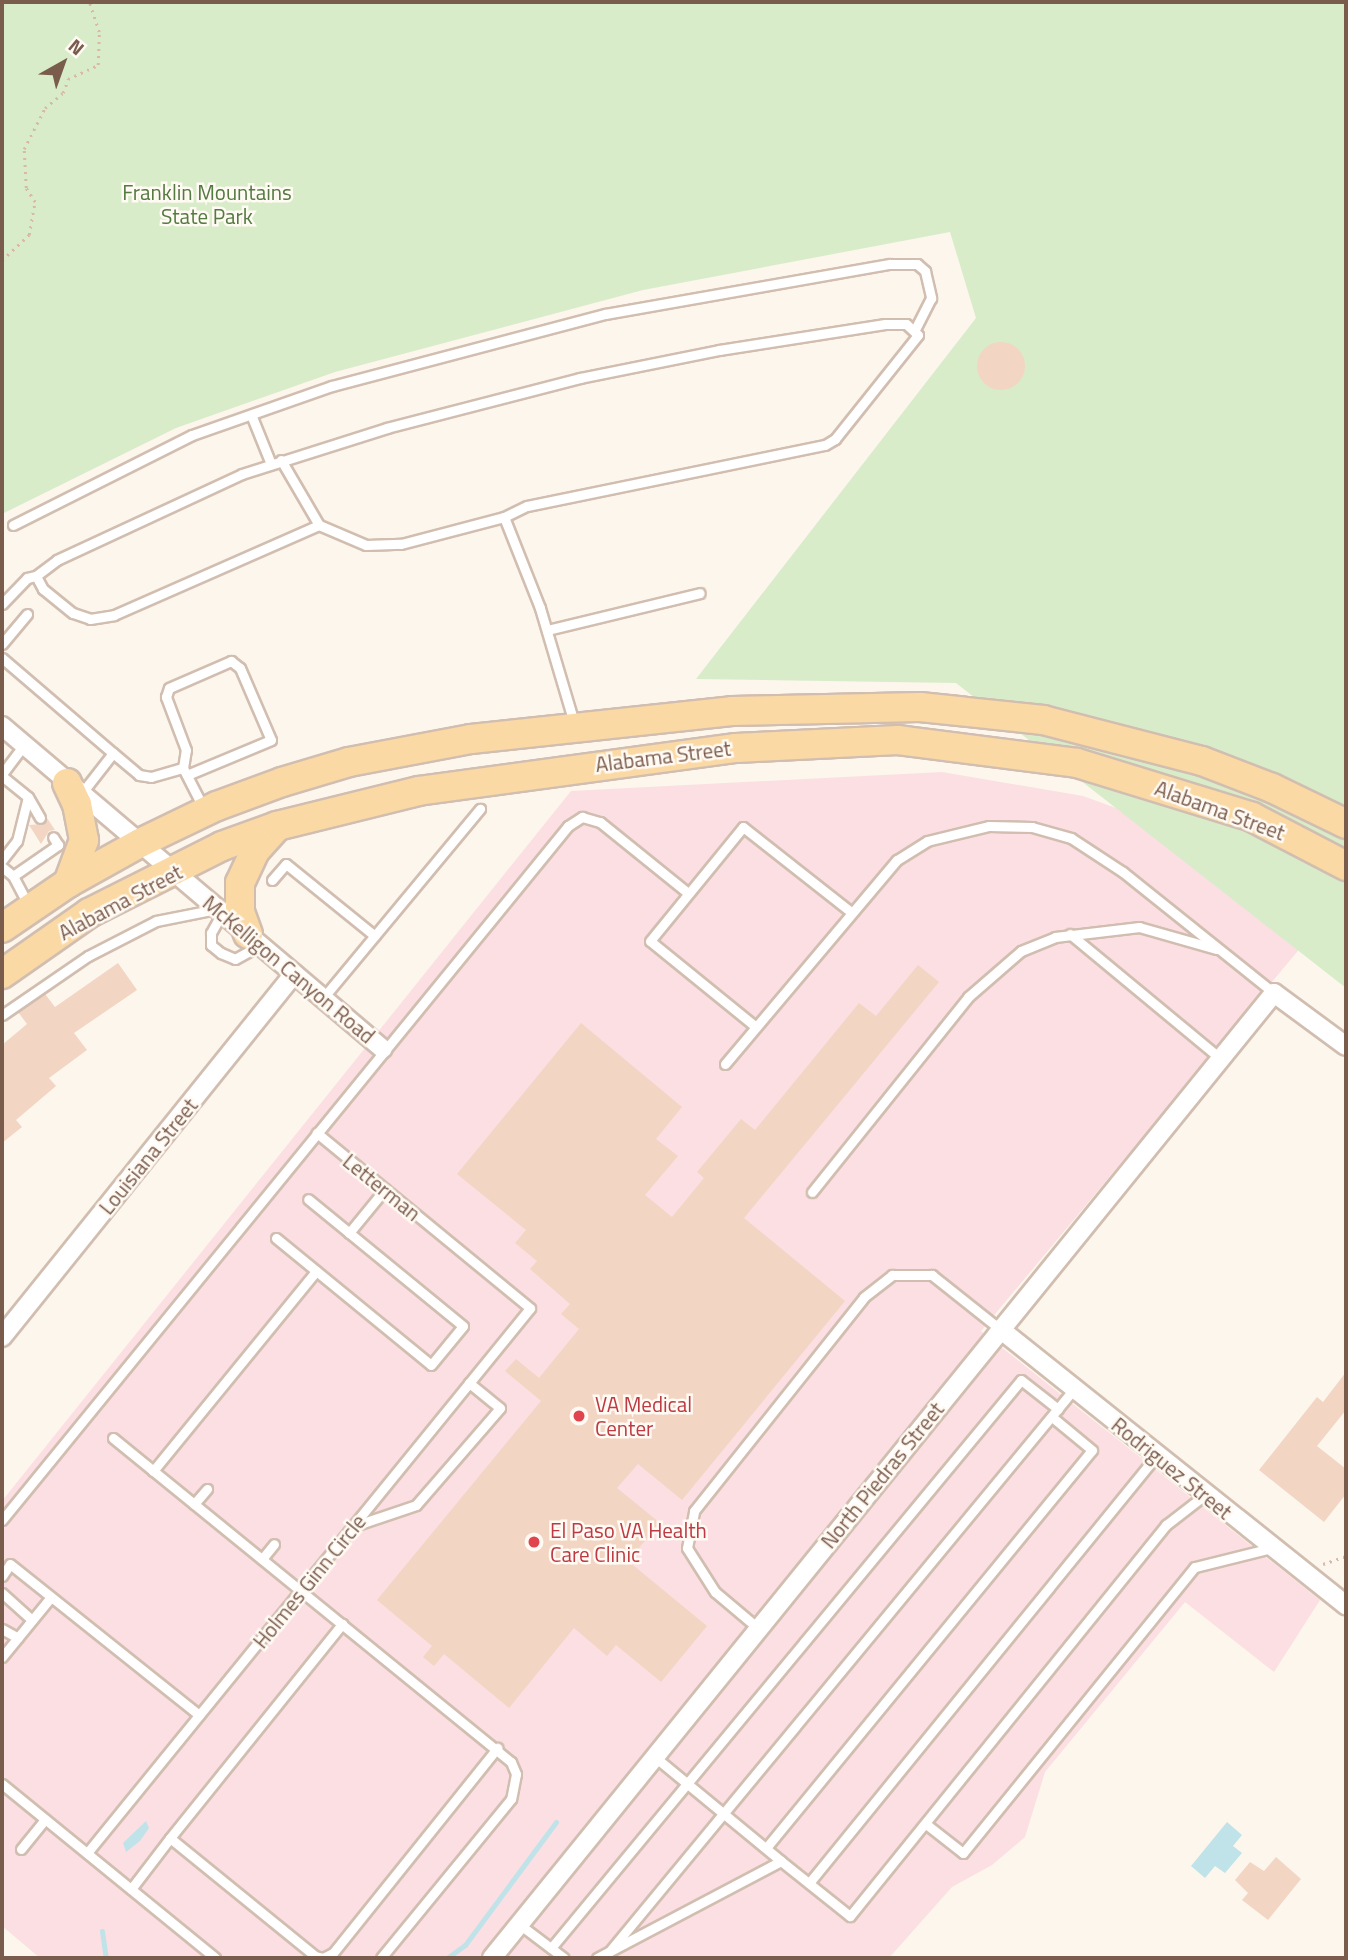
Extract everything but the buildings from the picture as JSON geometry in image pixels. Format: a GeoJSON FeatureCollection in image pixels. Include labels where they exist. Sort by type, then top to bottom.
{"type":"FeatureCollection","features":[{"type":"Feature","properties":{"kind":"main road","name":"Alabama Street"},"geometry":{"type":"LineString","coordinates":[[2,928],[68,883],[140,844],[206,811],[282,782],[376,756],[471,739],[788,707],[969,710],[1062,724],[1145,743],[1272,788],[1346,824]]}},
{"type":"Feature","properties":{"kind":"main road","name":"Alabama Street"},"geometry":{"type":"LineString","coordinates":[[2,974],[89,913],[175,873],[222,846],[277,826],[406,793],[525,773],[736,748],[898,740],[1077,763],[1191,795],[1298,839],[1346,866]]}},
{"type":"Feature","properties":{"kind":"main road"},"geometry":{"type":"LineString","coordinates":[[68,883],[84,840],[74,788]]}},
{"type":"Feature","properties":{"kind":"main road"},"geometry":{"type":"LineString","coordinates":[[254,940],[239,901],[240,883],[255,851],[277,826]]}},
{"type":"Feature","properties":{"kind":"main road"},"geometry":{"type":"LineString","coordinates":[[1298,839],[1316,836],[1346,846]]}},
{"type":"Feature","properties":{"kind":"street","name":"McKelligon Canyon Road"},"geometry":{"type":"LineString","coordinates":[[2,728],[383,1049]]}},
{"type":"Feature","properties":{"kind":"street","name":"Louisiana Street"},"geometry":{"type":"LineString","coordinates":[[5,1327],[294,974]]}},
{"type":"Feature","properties":{"kind":"street","name":"North Piedras Street"},"geometry":{"type":"LineString","coordinates":[[492,1958],[1274,993]]}},
{"type":"Feature","properties":{"kind":"street"},"geometry":{"type":"LineString","coordinates":[[1274,993],[1346,1046]]}},
{"type":"Feature","properties":{"kind":"street","name":"Rodriguez Street"},"geometry":{"type":"LineString","coordinates":[[1000,1329],[1346,1605]]}},
{"type":"Feature","properties":{"kind":"lane"},"geometry":{"type":"LineString","coordinates":[[13,525],[192,435],[251,417],[332,386],[606,314],[890,264],[917,264],[930,284],[931,298],[915,329]]}},
{"type":"Feature","properties":{"kind":"lane"},"geometry":{"type":"LineString","coordinates":[[2,604],[27,578],[36,576],[57,560],[276,462],[580,378],[719,349],[885,324],[915,329]]}},
{"type":"Feature","properties":{"kind":"lane"},"geometry":{"type":"LineString","coordinates":[[251,417],[276,462],[319,525],[366,545],[401,544],[504,517],[527,506],[825,445],[835,439],[912,345],[918,334],[915,329]]}},
{"type":"Feature","properties":{"kind":"lane"},"geometry":{"type":"LineString","coordinates":[[504,517],[547,630],[575,728]]}},
{"type":"Feature","properties":{"kind":"lane"},"geometry":{"type":"LineString","coordinates":[[36,576],[43,589],[73,613],[90,619],[102,617],[319,525]]}},
{"type":"Feature","properties":{"kind":"lane"},"geometry":{"type":"LineString","coordinates":[[547,630],[701,593]]}},
{"type":"Feature","properties":{"kind":"lane"},"geometry":{"type":"LineString","coordinates":[[2,644],[27,614]]}},
{"type":"Feature","properties":{"kind":"lane"},"geometry":{"type":"LineString","coordinates":[[2,658],[139,775],[151,778],[185,771],[271,740],[240,668],[231,661],[169,688],[166,697],[186,750],[185,771],[206,811]]}},
{"type":"Feature","properties":{"kind":"lane"},"geometry":{"type":"LineString","coordinates":[[24,745],[2,775],[28,797],[40,818]]}},
{"type":"Feature","properties":{"kind":"lane"},"geometry":{"type":"LineString","coordinates":[[74,788],[113,753]]}},
{"type":"Feature","properties":{"kind":"lane"},"geometry":{"type":"LineString","coordinates":[[2,860],[17,841],[28,797]]}},
{"type":"Feature","properties":{"kind":"lane"},"geometry":{"type":"LineString","coordinates":[[323,998],[480,809]]}},
{"type":"Feature","properties":{"kind":"lane"},"geometry":{"type":"LineString","coordinates":[[2,1520],[383,1049],[568,826],[582,817],[600,822],[688,893]]}},
{"type":"Feature","properties":{"kind":"lane"},"geometry":{"type":"LineString","coordinates":[[725,1064],[897,860],[927,841],[989,826],[1032,827],[1081,845],[1223,951],[1274,993]]}},
{"type":"Feature","properties":{"kind":"lane"},"geometry":{"type":"LineString","coordinates":[[756,1027],[650,941],[688,893],[743,827],[851,912]]}},
{"type":"Feature","properties":{"kind":"lane"},"geometry":{"type":"LineString","coordinates":[[13,876],[58,845],[53,837]]}},
{"type":"Feature","properties":{"kind":"lane"},"geometry":{"type":"LineString","coordinates":[[272,880],[286,864],[374,936]]}},
{"type":"Feature","properties":{"kind":"lane"},"geometry":{"type":"LineString","coordinates":[[2,867],[13,876],[30,908]]}},
{"type":"Feature","properties":{"kind":"lane"},"geometry":{"type":"LineString","coordinates":[[220,911],[211,933],[211,944],[221,953],[235,959],[254,940]]}},
{"type":"Feature","properties":{"kind":"lane"},"geometry":{"type":"LineString","coordinates":[[2,1015],[88,956],[156,921],[220,911]]}},
{"type":"Feature","properties":{"kind":"lane"},"geometry":{"type":"LineString","coordinates":[[812,1192],[993,971],[1021,951],[1070,934],[1139,927],[1223,951]]}},
{"type":"Feature","properties":{"kind":"lane"},"geometry":{"type":"LineString","coordinates":[[1070,934],[1220,1058]]}},
{"type":"Feature","properties":{"kind":"lane","name":"Letterman"},"geometry":{"type":"LineString","coordinates":[[317,1133],[530,1308]]}},
{"type":"Feature","properties":{"kind":"lane"},"geometry":{"type":"LineString","coordinates":[[349,1233],[385,1189]]}},
{"type":"Feature","properties":{"kind":"lane"},"geometry":{"type":"LineString","coordinates":[[276,1238],[431,1365],[463,1325],[308,1199]]}},
{"type":"Feature","properties":{"kind":"lane"},"geometry":{"type":"LineString","coordinates":[[153,1471],[316,1271]]}},
{"type":"Feature","properties":{"kind":"lane"},"geometry":{"type":"LineString","coordinates":[[759,1629],[715,1592],[687,1548],[694,1511],[864,1297],[892,1275],[932,1275],[1000,1329]]}},
{"type":"Feature","properties":{"kind":"lane","name":"Holmes Ginn Circle"},"geometry":{"type":"LineString","coordinates":[[87,1853],[530,1308]]}},
{"type":"Feature","properties":{"kind":"lane"},"geometry":{"type":"LineString","coordinates":[[551,1948],[1021,1380],[1092,1450],[766,1848]]}},
{"type":"Feature","properties":{"kind":"lane"},"geometry":{"type":"LineString","coordinates":[[352,1527],[416,1505],[500,1408],[469,1383]]}},
{"type":"Feature","properties":{"kind":"lane"},"geometry":{"type":"LineString","coordinates":[[609,1952],[1074,1389]]}},
{"type":"Feature","properties":{"kind":"lane"},"geometry":{"type":"LineString","coordinates":[[113,1438],[497,1748],[516,1774],[510,1799],[381,1958]]}},
{"type":"Feature","properties":{"kind":"lane"},"geometry":{"type":"LineString","coordinates":[[809,1883],[1157,1455]]}},
{"type":"Feature","properties":{"kind":"lane"},"geometry":{"type":"LineString","coordinates":[[194,1504],[207,1489]]}},
{"type":"Feature","properties":{"kind":"lane"},"geometry":{"type":"LineString","coordinates":[[655,1757],[850,1916],[1166,1525],[1206,1494]]}},
{"type":"Feature","properties":{"kind":"lane"},"geometry":{"type":"LineString","coordinates":[[262,1559],[274,1544]]}},
{"type":"Feature","properties":{"kind":"lane"},"geometry":{"type":"LineString","coordinates":[[926,1824],[963,1853],[1195,1567],[1272,1548]]}},
{"type":"Feature","properties":{"kind":"lane"},"geometry":{"type":"LineString","coordinates":[[2,1576],[10,1564],[199,1715]]}},
{"type":"Feature","properties":{"kind":"lane"},"geometry":{"type":"LineString","coordinates":[[2,1593],[32,1620]]}},
{"type":"Feature","properties":{"kind":"lane"},"geometry":{"type":"LineString","coordinates":[[2,1657],[51,1597]]}},
{"type":"Feature","properties":{"kind":"lane"},"geometry":{"type":"LineString","coordinates":[[131,1889],[342,1624]]}},
{"type":"Feature","properties":{"kind":"lane"},"geometry":{"type":"LineString","coordinates":[[2,1629],[18,1638]]}},
{"type":"Feature","properties":{"kind":"lane"},"geometry":{"type":"LineString","coordinates":[[170,1839],[315,1956],[324,1958],[333,1954],[497,1748]]}},
{"type":"Feature","properties":{"kind":"lane"},"geometry":{"type":"LineString","coordinates":[[2,1784],[215,1958]]}},
{"type":"Feature","properties":{"kind":"lane"},"geometry":{"type":"LineString","coordinates":[[21,1849],[45,1819]]}},
{"type":"Feature","properties":{"kind":"lane"},"geometry":{"type":"LineString","coordinates":[[597,1958],[781,1861]]}},
{"type":"Feature","properties":{"kind":"lane"},"geometry":{"type":"LineString","coordinates":[[519,1924],[564,1958]]}},
{"type":"Feature","properties":{"kind":"path"},"geometry":{"type":"LineString","coordinates":[[2,260],[29,235],[35,202],[26,188],[24,149],[45,108],[63,93],[68,79],[98,65],[99,32],[89,2]]}},
{"type":"Feature","properties":{"kind":"shaded area","name":"VA Medical Center"},"geometry":{"type":"Polygon","coordinates":[[[942,772],[1083,796],[1245,855],[1327,916],[981,1331],[1320,1600],[1274,1672],[1185,1602],[1045,1772],[1025,1837],[992,1865],[952,1887],[889,1958],[40,1958],[2,1926],[2,1501],[571,791],[942,772]]]}},
{"type":"Feature","properties":{"kind":"green space","name":"Franklin Mountains State Park"},"geometry":{"type":"Polygon","coordinates":[[[2,2],[1346,2],[1346,988],[956,683],[696,679],[976,318],[950,232],[643,290],[335,372],[176,428],[2,514],[2,2]]]}},
{"type":"Feature","properties":{"kind":"water"},"geometry":{"type":"Polygon","coordinates":[[[146,1821],[149,1828],[140,1841],[126,1852],[123,1843],[146,1821]]]}},
{"type":"Feature","properties":{"kind":"water"},"geometry":{"type":"Polygon","coordinates":[[[1227,1822],[1242,1835],[1233,1846],[1242,1853],[1225,1873],[1215,1866],[1205,1878],[1191,1866],[1227,1822]]]}},
{"type":"Feature","properties":{"kind":"waterway"},"geometry":{"type":"LineString","coordinates":[[447,1958],[465,1945],[556,1822]]}},
{"type":"Feature","properties":{"kind":"waterway"},"geometry":{"type":"LineString","coordinates":[[102,1931],[106,1958]]}},
{"type":"Feature","properties":{"kind":"place","name":"VA Medical Center"},"geometry":{"type":"Point","coordinates":[579,1416]}},
{"type":"Feature","properties":{"kind":"place","name":"El Paso VA Health Care Clinic"},"geometry":{"type":"Point","coordinates":[534,1542]}}]}
